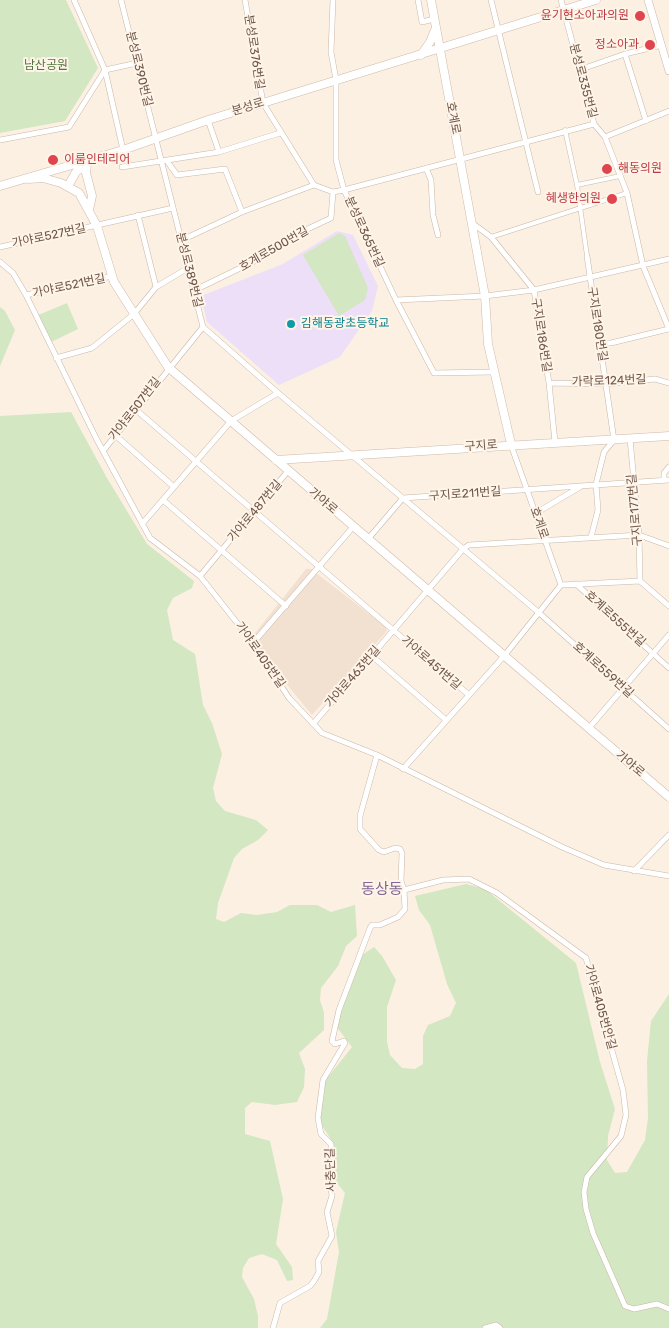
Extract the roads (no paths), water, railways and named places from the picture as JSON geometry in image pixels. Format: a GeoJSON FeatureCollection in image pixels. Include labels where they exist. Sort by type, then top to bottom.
{"type":"FeatureCollection","features":[{"type":"Feature","properties":{"kind":"main road","name":"호계로"},"geometry":{"type":"LineString","coordinates":[[431,0],[485,296],[488,344],[493,372],[511,444]]}},
{"type":"Feature","properties":{"kind":"main road","name":"분성로"},"geometry":{"type":"LineString","coordinates":[[0,186],[91,162],[208,120],[596,0]]}},
{"type":"Feature","properties":{"kind":"main road"},"geometry":{"type":"LineString","coordinates":[[421,55],[430,42],[435,28]]}},
{"type":"Feature","properties":{"kind":"main road"},"geometry":{"type":"LineString","coordinates":[[68,186],[76,172],[91,162]]}},
{"type":"Feature","properties":{"kind":"main road"},"geometry":{"type":"LineString","coordinates":[[89,210],[92,196],[86,173],[91,162]]}},
{"type":"Feature","properties":{"kind":"main road","name":"가야로"},"geometry":{"type":"LineString","coordinates":[[28,179],[43,178],[68,186],[79,193],[97,226],[112,276],[168,367],[669,797]]}},
{"type":"Feature","properties":{"kind":"main road","name":"구지로"},"geometry":{"type":"LineString","coordinates":[[276,460],[511,444],[669,436]]}},
{"type":"Feature","properties":{"kind":"street"},"geometry":{"type":"LineString","coordinates":[[74,0],[105,70],[122,150]]}},
{"type":"Feature","properties":{"kind":"street","name":"분성로390번길"},"geometry":{"type":"LineString","coordinates":[[121,0],[156,139]]}},
{"type":"Feature","properties":{"kind":"street","name":"분성로376번길"},"geometry":{"type":"LineString","coordinates":[[245,0],[262,103]]}},
{"type":"Feature","properties":{"kind":"street","name":"분성로365번길"},"geometry":{"type":"LineString","coordinates":[[333,0],[331,52],[336,80],[336,160],[344,190],[396,300],[434,373],[493,372]]}},
{"type":"Feature","properties":{"kind":"street"},"geometry":{"type":"LineString","coordinates":[[418,0],[422,22],[434,19]]}},
{"type":"Feature","properties":{"kind":"street"},"geometry":{"type":"LineString","coordinates":[[491,0],[524,142],[538,192]]}},
{"type":"Feature","properties":{"kind":"street","name":"분성로335번길"},"geometry":{"type":"LineString","coordinates":[[561,0],[594,124],[605,137],[627,193],[643,266],[669,329],[611,343],[600,343]]}},
{"type":"Feature","properties":{"kind":"street"},"geometry":{"type":"LineString","coordinates":[[648,0],[669,70]]}},
{"type":"Feature","properties":{"kind":"street"},"geometry":{"type":"LineString","coordinates":[[579,70],[626,54],[662,45]]}},
{"type":"Feature","properties":{"kind":"street"},"geometry":{"type":"LineString","coordinates":[[626,54],[646,121]]}},
{"type":"Feature","properties":{"kind":"street"},"geometry":{"type":"LineString","coordinates":[[0,140],[69,127],[105,70],[137,63]]}},
{"type":"Feature","properties":{"kind":"street"},"geometry":{"type":"LineString","coordinates":[[262,103],[314,185],[333,192],[565,130],[594,124]]}},
{"type":"Feature","properties":{"kind":"street"},"geometry":{"type":"LineString","coordinates":[[605,137],[669,111]]}},
{"type":"Feature","properties":{"kind":"street"},"geometry":{"type":"LineString","coordinates":[[208,120],[219,152]]}},
{"type":"Feature","properties":{"kind":"street","name":"구지로180번길"},"geometry":{"type":"LineString","coordinates":[[565,130],[577,185],[614,440]]}},
{"type":"Feature","properties":{"kind":"street"},"geometry":{"type":"LineString","coordinates":[[122,167],[219,152],[280,133]]}},
{"type":"Feature","properties":{"kind":"street","name":"분성로389번길"},"geometry":{"type":"LineString","coordinates":[[156,139],[164,161],[173,208],[203,327]]}},
{"type":"Feature","properties":{"kind":"street"},"geometry":{"type":"LineString","coordinates":[[164,161],[178,175],[225,169],[242,212]]}},
{"type":"Feature","properties":{"kind":"street"},"geometry":{"type":"LineString","coordinates":[[426,168],[431,180],[433,215],[438,235]]}},
{"type":"Feature","properties":{"kind":"street"},"geometry":{"type":"LineString","coordinates":[[577,185],[620,176]]}},
{"type":"Feature","properties":{"kind":"street"},"geometry":{"type":"LineString","coordinates":[[182,240],[242,212],[314,185]]}},
{"type":"Feature","properties":{"kind":"street","name":"호계로500번길"},"geometry":{"type":"LineString","coordinates":[[193,291],[267,255],[298,234],[330,218],[333,192]]}},
{"type":"Feature","properties":{"kind":"street"},"geometry":{"type":"LineString","coordinates":[[490,237],[627,193]]}},
{"type":"Feature","properties":{"kind":"street","name":"가야로527번길"},"geometry":{"type":"LineString","coordinates":[[0,247],[173,208]]}},
{"type":"Feature","properties":{"kind":"street"},"geometry":{"type":"LineString","coordinates":[[138,215],[156,287]]}},
{"type":"Feature","properties":{"kind":"street","name":"구지로186번길"},"geometry":{"type":"LineString","coordinates":[[472,223],[490,237],[534,290],[549,383],[555,442]]}},
{"type":"Feature","properties":{"kind":"street"},"geometry":{"type":"LineString","coordinates":[[396,300],[485,296],[534,290],[669,259]]}},
{"type":"Feature","properties":{"kind":"street","name":"가야로405번길"},"geometry":{"type":"LineString","coordinates":[[0,262],[13,273],[26,295],[103,451],[150,538],[200,576],[253,642],[290,698],[312,724],[322,733],[378,755],[562,847],[604,865],[669,876]]}},
{"type":"Feature","properties":{"kind":"street"},"geometry":{"type":"LineString","coordinates":[[56,358],[92,348],[134,314],[156,287],[188,268]]}},
{"type":"Feature","properties":{"kind":"street","name":"가야로521번길"},"geometry":{"type":"LineString","coordinates":[[26,295],[112,276]]}},
{"type":"Feature","properties":{"kind":"street"},"geometry":{"type":"LineString","coordinates":[[168,367],[203,327],[349,455]]}},
{"type":"Feature","properties":{"kind":"street","name":"가야로507번길"},"geometry":{"type":"LineString","coordinates":[[103,451],[168,367]]}},
{"type":"Feature","properties":{"kind":"street","name":"가락로124번길"},"geometry":{"type":"LineString","coordinates":[[549,383],[606,384],[655,379],[669,383]]}},
{"type":"Feature","properties":{"kind":"street"},"geometry":{"type":"LineString","coordinates":[[142,524],[231,421],[278,393]]}},
{"type":"Feature","properties":{"kind":"street"},"geometry":{"type":"LineString","coordinates":[[136,409],[393,630]]}},
{"type":"Feature","properties":{"kind":"street"},"geometry":{"type":"LineString","coordinates":[[115,435],[174,487]]}},
{"type":"Feature","properties":{"kind":"street","name":"구지로177번길"},"geometry":{"type":"LineString","coordinates":[[630,439],[632,482],[639,535],[640,581]]}},
{"type":"Feature","properties":{"kind":"street"},"geometry":{"type":"LineString","coordinates":[[592,537],[598,510],[596,484],[604,452],[614,440]]}},
{"type":"Feature","properties":{"kind":"street","name":"호계로"},"geometry":{"type":"LineString","coordinates":[[511,444],[561,585]]}},
{"type":"Feature","properties":{"kind":"street","name":"구지로211번길"},"geometry":{"type":"LineString","coordinates":[[349,455],[537,611]]}},
{"type":"Feature","properties":{"kind":"street"},"geometry":{"type":"LineString","coordinates":[[667,480],[664,473],[669,467]]}},
{"type":"Feature","properties":{"kind":"street","name":"가야로487번길"},"geometry":{"type":"LineString","coordinates":[[200,576],[288,471]]}},
{"type":"Feature","properties":{"kind":"street","name":"구지로211번길"},"geometry":{"type":"LineString","coordinates":[[403,498],[667,480]]}},
{"type":"Feature","properties":{"kind":"street"},"geometry":{"type":"LineString","coordinates":[[536,514],[582,485]]}},
{"type":"Feature","properties":{"kind":"street"},"geometry":{"type":"LineString","coordinates":[[368,539],[403,498]]}},
{"type":"Feature","properties":{"kind":"street","name":"가야로487번길"},"geometry":{"type":"LineString","coordinates":[[163,500],[222,551]]}},
{"type":"Feature","properties":{"kind":"street"},"geometry":{"type":"LineString","coordinates":[[253,642],[353,527]]}},
{"type":"Feature","properties":{"kind":"street"},"geometry":{"type":"LineString","coordinates":[[428,591],[463,548],[469,545],[639,535],[669,546]]}},
{"type":"Feature","properties":{"kind":"street"},"geometry":{"type":"LineString","coordinates":[[222,551],[286,606]]}},
{"type":"Feature","properties":{"kind":"street"},"geometry":{"type":"LineString","coordinates":[[640,581],[669,606]]}},
{"type":"Feature","properties":{"kind":"street","name":"호계로555번길"},"geometry":{"type":"LineString","coordinates":[[561,585],[640,581]]}},
{"type":"Feature","properties":{"kind":"street","name":"호계로555번길"},"geometry":{"type":"LineString","coordinates":[[576,584],[654,654]]}},
{"type":"Feature","properties":{"kind":"street"},"geometry":{"type":"LineString","coordinates":[[504,656],[537,611],[561,585]]}},
{"type":"Feature","properties":{"kind":"street","name":"가야로463번길"},"geometry":{"type":"LineString","coordinates":[[312,724],[428,591]]}},
{"type":"Feature","properties":{"kind":"street","name":"호계로559번길"},"geometry":{"type":"LineString","coordinates":[[537,611],[669,729]]}},
{"type":"Feature","properties":{"kind":"street","name":"가야로451번길"},"geometry":{"type":"LineString","coordinates":[[393,630],[469,695]]}},
{"type":"Feature","properties":{"kind":"street","name":"호계로555번길"},"geometry":{"type":"LineString","coordinates":[[588,729],[669,635]]}},
{"type":"Feature","properties":{"kind":"street"},"geometry":{"type":"LineString","coordinates":[[654,654],[669,668]]}},
{"type":"Feature","properties":{"kind":"street"},"geometry":{"type":"LineString","coordinates":[[372,656],[446,720]]}},
{"type":"Feature","properties":{"kind":"street","name":"가야로451번길"},"geometry":{"type":"LineString","coordinates":[[403,769],[504,656]]}},
{"type":"Feature","properties":{"kind":"street"},"geometry":{"type":"LineString","coordinates":[[378,755],[360,816],[360,829],[378,850],[384,852],[395,848],[400,849],[402,854],[401,881],[404,890]]}},
{"type":"Feature","properties":{"kind":"street"},"geometry":{"type":"LineString","coordinates":[[634,871],[669,835]]}},
{"type":"Feature","properties":{"kind":"street","name":"가야로405번안길"},"geometry":{"type":"LineString","coordinates":[[404,890],[443,880],[469,879],[497,893],[586,958],[623,1090],[626,1114],[625,1126],[621,1136],[587,1177],[584,1192],[586,1209],[593,1233],[625,1306],[634,1309],[657,1304],[669,1309]]}},
{"type":"Feature","properties":{"kind":"street","name":"사충단길"},"geometry":{"type":"LineString","coordinates":[[273,1328],[280,1303],[310,1286],[314,1281],[319,1272],[318,1261],[332,1236],[327,1212],[332,1196],[329,1171],[332,1163],[332,1152],[331,1144],[321,1134],[318,1118],[323,1080],[345,1043],[344,1041],[334,1044],[332,1042],[339,1010],[370,928],[372,925],[398,917],[405,909],[404,890]]}},
{"type":"Feature","properties":{"kind":"street"},"geometry":{"type":"LineString","coordinates":[[485,1328],[496,1325],[500,1328]]}},
{"type":"Feature","properties":{"kind":"place","name":"윤기현소아과의원"},"geometry":{"type":"Point","coordinates":[640,16]}},
{"type":"Feature","properties":{"kind":"place","name":"정소아과"},"geometry":{"type":"Point","coordinates":[650,45]}},
{"type":"Feature","properties":{"kind":"place","name":"이룸인테리어"},"geometry":{"type":"Point","coordinates":[53,160]}},
{"type":"Feature","properties":{"kind":"place","name":"해동의원"},"geometry":{"type":"Point","coordinates":[607,169]}},
{"type":"Feature","properties":{"kind":"place","name":"혜생한의원"},"geometry":{"type":"Point","coordinates":[612,199]}},
{"type":"Feature","properties":{"kind":"place","name":"김해동광초등학교"},"geometry":{"type":"Point","coordinates":[291,324]}},
{"type":"Feature","properties":{"kind":"district","name":"동상동"},"geometry":{"type":"Point","coordinates":[382,890]}},
{"type":"Feature","properties":{"kind":"park label","name":"남산공원"},"geometry":{"type":"Point","coordinates":[46,66]}}]}
